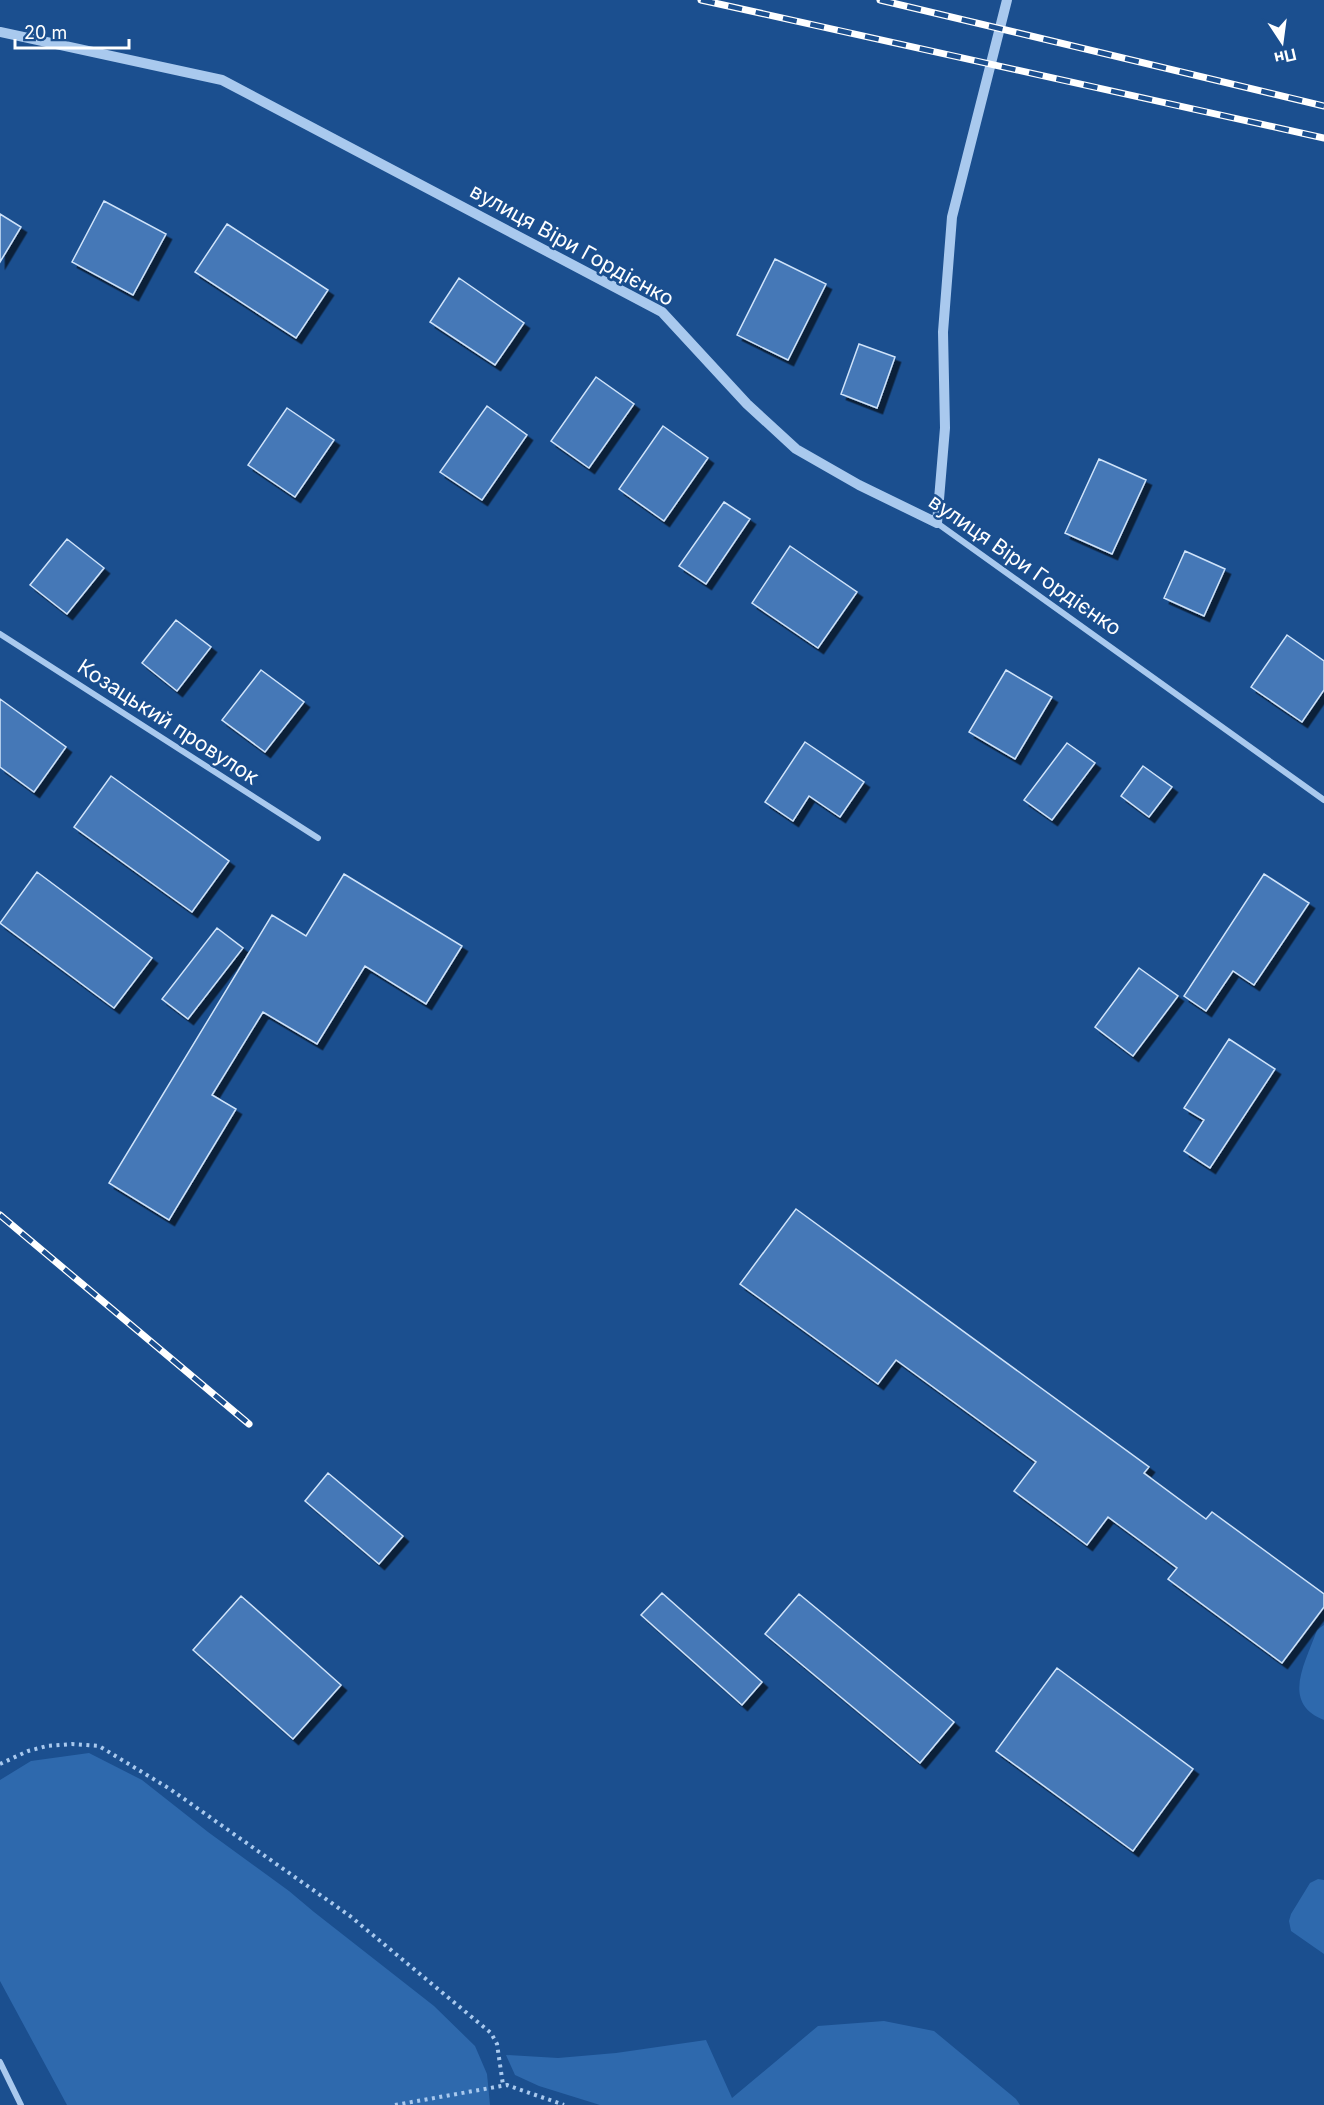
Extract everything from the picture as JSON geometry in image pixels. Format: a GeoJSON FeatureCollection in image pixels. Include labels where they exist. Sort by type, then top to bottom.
{"type":"FeatureCollection","features":[{"type":"Feature","properties":{"kind":"street"},"geometry":{"type":"LineString","coordinates":[[937,523],[945,428],[943,332],[952,217],[1007,0]]}},
{"type":"Feature","properties":{"kind":"street","name":"вулиця Віри Гордієнко"},"geometry":{"type":"LineString","coordinates":[[0,32],[222,80],[662,312],[747,404],[796,449],[859,485],[937,523],[1324,800]]}},
{"type":"Feature","properties":{"kind":"street","name":"Козацький провулок"},"geometry":{"type":"LineString","coordinates":[[0,634],[318,838]]}},
{"type":"Feature","properties":{"kind":"street"},"geometry":{"type":"LineString","coordinates":[[0,2062],[21,2105]]}},
{"type":"Feature","properties":{"kind":"path"},"geometry":{"type":"LineString","coordinates":[[0,1764],[28,1751],[47,1746],[72,1744],[99,1746],[170,1789],[350,1916],[491,2033],[499,2050],[504,2085]]}},
{"type":"Feature","properties":{"kind":"path"},"geometry":{"type":"LineString","coordinates":[[395,2105],[504,2085],[564,2105]]}},
{"type":"Feature","properties":{"kind":"shaded area"},"geometry":{"type":"Polygon","coordinates":[[[1324,1625],[1324,1720],[1311,1713],[1303,1703],[1300,1681],[1317,1630],[1324,1625]]]}},
{"type":"Feature","properties":{"kind":"shaded area"},"geometry":{"type":"Polygon","coordinates":[[[89,1753],[142,1780],[289,1891],[434,2006],[475,2046],[487,2074],[490,2105],[67,2105],[0,1981],[0,1780],[31,1761],[89,1753]]]}},
{"type":"Feature","properties":{"kind":"shaded area"},"geometry":{"type":"Polygon","coordinates":[[[1318,1879],[1324,1880],[1324,1954],[1291,1931],[1289,1921],[1310,1883],[1318,1879]]]}},
{"type":"Feature","properties":{"kind":"shaded area"},"geometry":{"type":"Polygon","coordinates":[[[884,2021],[934,2031],[1016,2099],[1020,2105],[600,2105],[539,2086],[515,2075],[506,2055],[558,2058],[616,2053],[706,2040],[732,2098],[818,2026],[884,2021]]]}},
{"type":"Feature","properties":{"kind":"building"},"geometry":{"type":"Polygon","coordinates":[[[104,201],[166,234],[133,295],[72,262],[104,201]]]}},
{"type":"Feature","properties":{"kind":"building"},"geometry":{"type":"Polygon","coordinates":[[[0,214],[21,227],[0,262],[0,214]]]}},
{"type":"Feature","properties":{"kind":"building"},"geometry":{"type":"Polygon","coordinates":[[[227,224],[328,290],[296,338],[195,272],[227,224]]]}},
{"type":"Feature","properties":{"kind":"building"},"geometry":{"type":"Polygon","coordinates":[[[775,259],[826,284],[788,360],[737,335],[775,259]]]}},
{"type":"Feature","properties":{"kind":"building"},"geometry":{"type":"Polygon","coordinates":[[[459,278],[524,323],[495,365],[430,322],[459,278]]]}},
{"type":"Feature","properties":{"kind":"building"},"geometry":{"type":"Polygon","coordinates":[[[859,344],[895,357],[877,408],[841,394],[859,344]]]}},
{"type":"Feature","properties":{"kind":"building"},"geometry":{"type":"Polygon","coordinates":[[[596,377],[634,404],[589,468],[551,441],[596,377]]]}},
{"type":"Feature","properties":{"kind":"building"},"geometry":{"type":"Polygon","coordinates":[[[487,406],[527,435],[482,500],[440,472],[487,406]]]}},
{"type":"Feature","properties":{"kind":"building"},"geometry":{"type":"Polygon","coordinates":[[[287,408],[334,440],[295,497],[248,465],[287,408]]]}},
{"type":"Feature","properties":{"kind":"building"},"geometry":{"type":"Polygon","coordinates":[[[663,426],[708,458],[664,521],[619,489],[663,426]]]}},
{"type":"Feature","properties":{"kind":"building"},"geometry":{"type":"Polygon","coordinates":[[[1099,459],[1146,480],[1112,554],[1065,533],[1099,459]]]}},
{"type":"Feature","properties":{"kind":"building"},"geometry":{"type":"Polygon","coordinates":[[[724,502],[750,519],[706,584],[679,566],[724,502]]]}},
{"type":"Feature","properties":{"kind":"building"},"geometry":{"type":"Polygon","coordinates":[[[67,539],[104,568],[67,614],[30,585],[67,539]]]}},
{"type":"Feature","properties":{"kind":"building"},"geometry":{"type":"Polygon","coordinates":[[[790,546],[857,592],[818,648],[752,603],[790,546]]]}},
{"type":"Feature","properties":{"kind":"building"},"geometry":{"type":"Polygon","coordinates":[[[1185,551],[1225,569],[1204,616],[1164,598],[1185,551]]]}},
{"type":"Feature","properties":{"kind":"building"},"geometry":{"type":"Polygon","coordinates":[[[176,620],[211,647],[177,691],[142,663],[176,620]]]}},
{"type":"Feature","properties":{"kind":"building"},"geometry":{"type":"Polygon","coordinates":[[[1287,635],[1324,661],[1324,690],[1302,722],[1251,687],[1287,635]]]}},
{"type":"Feature","properties":{"kind":"building"},"geometry":{"type":"Polygon","coordinates":[[[261,670],[304,702],[265,752],[222,720],[261,670]]]}},
{"type":"Feature","properties":{"kind":"building"},"geometry":{"type":"Polygon","coordinates":[[[1006,670],[1052,697],[1015,759],[969,732],[1006,670]]]}},
{"type":"Feature","properties":{"kind":"building"},"geometry":{"type":"Polygon","coordinates":[[[0,699],[66,747],[34,792],[0,767],[0,699]]]}},
{"type":"Feature","properties":{"kind":"building"},"geometry":{"type":"Polygon","coordinates":[[[805,742],[864,782],[840,817],[809,796],[793,821],[765,802],[805,742]]]}},
{"type":"Feature","properties":{"kind":"building"},"geometry":{"type":"Polygon","coordinates":[[[1067,743],[1095,763],[1052,820],[1024,800],[1067,743]]]}},
{"type":"Feature","properties":{"kind":"building"},"geometry":{"type":"Polygon","coordinates":[[[1143,766],[1172,787],[1149,817],[1121,796],[1143,766]]]}},
{"type":"Feature","properties":{"kind":"building"},"geometry":{"type":"Polygon","coordinates":[[[111,776],[229,861],[192,912],[74,827],[111,776]]]}},
{"type":"Feature","properties":{"kind":"building"},"geometry":{"type":"Polygon","coordinates":[[[37,872],[152,958],[114,1008],[0,923],[37,872]]]}},
{"type":"Feature","properties":{"kind":"building"},"geometry":{"type":"Polygon","coordinates":[[[344,874],[462,946],[426,1004],[365,966],[317,1044],[263,1012],[212,1095],[236,1109],[169,1220],[109,1183],[272,915],[306,936],[344,874]]]}},
{"type":"Feature","properties":{"kind":"building"},"geometry":{"type":"Polygon","coordinates":[[[1264,874],[1309,903],[1254,985],[1233,971],[1206,1011],[1184,996],[1264,874]]]}},
{"type":"Feature","properties":{"kind":"building"},"geometry":{"type":"Polygon","coordinates":[[[217,928],[243,948],[188,1019],[162,999],[217,928]]]}},
{"type":"Feature","properties":{"kind":"building"},"geometry":{"type":"Polygon","coordinates":[[[1139,968],[1178,996],[1133,1056],[1095,1027],[1139,968]]]}},
{"type":"Feature","properties":{"kind":"building"},"geometry":{"type":"Polygon","coordinates":[[[1229,1039],[1275,1069],[1210,1168],[1184,1151],[1204,1120],[1184,1108],[1229,1039]]]}},
{"type":"Feature","properties":{"kind":"building"},"geometry":{"type":"Polygon","coordinates":[[[796,1209],[1149,1467],[1144,1473],[1206,1519],[1212,1512],[1324,1594],[1324,1607],[1282,1663],[1168,1579],[1177,1568],[1108,1517],[1087,1545],[1014,1491],[1036,1462],[896,1360],[878,1384],[740,1284],[796,1209]]]}},
{"type":"Feature","properties":{"kind":"building"},"geometry":{"type":"Polygon","coordinates":[[[328,1473],[403,1536],[379,1564],[305,1501],[328,1473]]]}},
{"type":"Feature","properties":{"kind":"building"},"geometry":{"type":"Polygon","coordinates":[[[662,1593],[762,1682],[742,1705],[641,1615],[662,1593]]]}},
{"type":"Feature","properties":{"kind":"building"},"geometry":{"type":"Polygon","coordinates":[[[799,1594],[954,1722],[920,1763],[765,1634],[799,1594]]]}},
{"type":"Feature","properties":{"kind":"building"},"geometry":{"type":"Polygon","coordinates":[[[241,1596],[341,1685],[293,1739],[193,1650],[241,1596]]]}},
{"type":"Feature","properties":{"kind":"building"},"geometry":{"type":"Polygon","coordinates":[[[1057,1668],[1193,1769],[1133,1851],[996,1751],[1057,1668]]]}},
{"type":"Feature","properties":{"kind":"railway"},"geometry":{"type":"LineString","coordinates":[[701,0],[1324,138]]}},
{"type":"Feature","properties":{"kind":"railway"},"geometry":{"type":"LineString","coordinates":[[880,0],[1324,106]]}},
{"type":"Feature","properties":{"kind":"railway"},"geometry":{"type":"LineString","coordinates":[[0,1215],[249,1424]]}}]}
